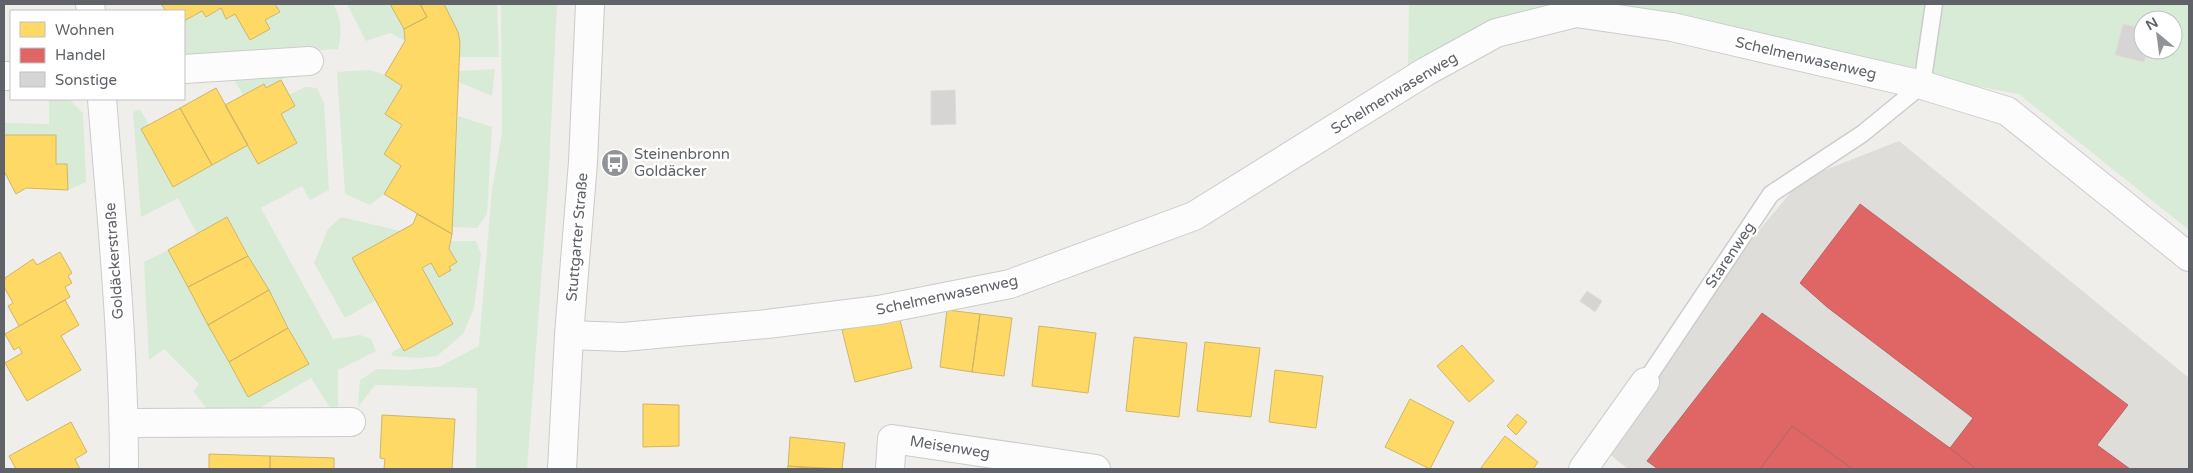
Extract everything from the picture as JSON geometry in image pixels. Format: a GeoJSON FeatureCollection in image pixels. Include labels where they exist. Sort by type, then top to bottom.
{"type":"FeatureCollection","features":[{"type":"Feature","properties":{"kind":"street","name":"Stuttgarter Straße"},"geometry":{"type":"LineString","coordinates":[[562,469],[569,335],[583,162],[590,4]]}},
{"type":"Feature","properties":{"kind":"street","name":"Schelmenwasenweg"},"geometry":{"type":"LineString","coordinates":[[569,335],[623,337],[767,324],[879,310],[1010,284],[1194,216],[1425,72],[1496,33],[1576,13],[1672,27],[1922,84],[2007,111],[2189,257]]}},
{"type":"Feature","properties":{"kind":"street"},"geometry":{"type":"LineString","coordinates":[[185,68],[309,61]]}},
{"type":"Feature","properties":{"kind":"street","name":"Goldäckerstraße"},"geometry":{"type":"LineString","coordinates":[[102,100],[117,295],[124,423],[124,469]]}},
{"type":"Feature","properties":{"kind":"street","name":"Starenweg"},"geometry":{"type":"LineString","coordinates":[[1583,469],[1645,382]]}},
{"type":"Feature","properties":{"kind":"street"},"geometry":{"type":"LineString","coordinates":[[124,423],[351,422]]}},
{"type":"Feature","properties":{"kind":"street","name":"Meisenweg"},"geometry":{"type":"LineString","coordinates":[[890,469],[892,439],[1096,469]]}},
{"type":"Feature","properties":{"kind":"lane"},"geometry":{"type":"LineString","coordinates":[[1922,84],[1934,4]]}},
{"type":"Feature","properties":{"kind":"lane","name":"Starenweg"},"geometry":{"type":"LineString","coordinates":[[1645,382],[1771,194],[1862,134],[1922,84]]}},
{"type":"Feature","properties":{"kind":"shaded area"},"geometry":{"type":"Polygon","coordinates":[[[1899,141],[2189,378],[2189,469],[1628,469],[1603,449],[1716,282],[1802,179],[1899,141]]]}},
{"type":"Feature","properties":{"kind":"green space"},"geometry":{"type":"Polygon","coordinates":[[[275,4],[333,4],[340,26],[338,49],[185,59],[185,20],[202,11],[206,17],[221,8],[226,18],[235,14],[250,40],[269,29],[265,20],[280,12],[275,4]]]}},
{"type":"Feature","properties":{"kind":"green space"},"geometry":{"type":"Polygon","coordinates":[[[347,4],[390,4],[404,29],[405,41],[390,33],[366,41],[347,4]]]}},
{"type":"Feature","properties":{"kind":"green space"},"geometry":{"type":"Polygon","coordinates":[[[444,4],[497,4],[499,57],[460,57],[458,32],[444,4]]]}},
{"type":"Feature","properties":{"kind":"green space"},"geometry":{"type":"Polygon","coordinates":[[[501,4],[557,4],[548,188],[527,469],[476,469],[477,388],[375,385],[358,407],[360,380],[377,369],[407,370],[439,367],[479,346],[492,190],[502,133],[501,4]]]}},
{"type":"Feature","properties":{"kind":"green space"},"geometry":{"type":"Polygon","coordinates":[[[1409,4],[2189,4],[2189,230],[2019,94],[1887,70],[1641,11],[1408,67],[1409,4]]]}},
{"type":"Feature","properties":{"kind":"green space"},"geometry":{"type":"Polygon","coordinates":[[[495,69],[492,96],[459,82],[459,71],[495,69]]]}},
{"type":"Feature","properties":{"kind":"green space"},"geometry":{"type":"Polygon","coordinates":[[[369,70],[385,75],[402,86],[385,114],[402,125],[384,154],[401,166],[384,194],[370,205],[345,194],[337,72],[369,70]]]}},
{"type":"Feature","properties":{"kind":"green space"},"geometry":{"type":"Polygon","coordinates":[[[231,74],[288,76],[266,88],[264,84],[243,95],[231,74]]]}},
{"type":"Feature","properties":{"kind":"green space"},"geometry":{"type":"Polygon","coordinates":[[[305,87],[317,88],[324,103],[329,190],[310,200],[302,186],[261,208],[333,339],[360,335],[371,339],[376,351],[338,370],[338,409],[333,412],[311,378],[258,409],[208,410],[193,391],[199,384],[164,349],[149,360],[144,262],[168,250],[248,396],[309,364],[227,217],[197,234],[178,198],[141,217],[133,112],[140,109],[149,125],[141,129],[173,187],[248,145],[296,142],[281,114],[295,106],[289,95],[305,87]]]}},
{"type":"Feature","properties":{"kind":"green space"},"geometry":{"type":"Polygon","coordinates":[[[49,100],[70,100],[83,113],[86,182],[68,190],[67,164],[56,164],[56,135],[4,135],[4,123],[49,124],[49,100]]]}},
{"type":"Feature","properties":{"kind":"green space"},"geometry":{"type":"Polygon","coordinates":[[[458,116],[492,127],[487,214],[477,228],[452,227],[458,116]]]}},
{"type":"Feature","properties":{"kind":"green space"},"geometry":{"type":"Polygon","coordinates":[[[341,217],[401,231],[352,258],[375,301],[345,318],[314,263],[328,229],[341,217]]]}},
{"type":"Feature","properties":{"kind":"green space"},"geometry":{"type":"Polygon","coordinates":[[[451,241],[476,241],[481,254],[474,308],[463,334],[437,356],[417,358],[393,356],[391,353],[401,347],[404,351],[453,324],[422,268],[431,263],[439,277],[451,270],[449,267],[457,262],[449,249],[451,241]]]}},
{"type":"Feature","properties":{"kind":"building: Wohnen"},"geometry":{"type":"Polygon","coordinates":[[[161,4],[275,4],[280,12],[265,20],[270,29],[250,40],[235,14],[226,19],[221,8],[206,17],[202,11],[185,20],[185,10],[165,10],[161,4]]]}},
{"type":"Feature","properties":{"kind":"building: Wohnen"},"geometry":{"type":"Polygon","coordinates":[[[390,4],[420,4],[427,17],[404,29],[390,4]]]}},
{"type":"Feature","properties":{"kind":"building: Wohnen"},"geometry":{"type":"Polygon","coordinates":[[[420,4],[444,4],[458,32],[460,42],[452,234],[384,194],[401,166],[384,154],[402,125],[385,114],[402,86],[385,75],[405,41],[404,29],[427,17],[420,4]]]}},
{"type":"Feature","properties":{"kind":"building: Wohnen"},"geometry":{"type":"Polygon","coordinates":[[[281,80],[295,106],[281,114],[297,143],[258,164],[225,105],[264,84],[266,88],[281,80]]]}},
{"type":"Feature","properties":{"kind":"building: Wohnen"},"geometry":{"type":"Polygon","coordinates":[[[216,88],[248,145],[212,165],[180,108],[216,88]]]}},
{"type":"Feature","properties":{"kind":"building: Wohnen"},"geometry":{"type":"Polygon","coordinates":[[[180,108],[212,165],[173,187],[141,129],[180,108]]]}},
{"type":"Feature","properties":{"kind":"building: Wohnen"},"geometry":{"type":"Polygon","coordinates":[[[4,135],[56,135],[56,164],[67,164],[68,190],[26,188],[16,194],[4,171],[4,135]]]}},
{"type":"Feature","properties":{"kind":"building: Wohnen"},"geometry":{"type":"Polygon","coordinates":[[[417,214],[452,234],[449,249],[457,262],[449,267],[451,270],[439,277],[431,263],[422,268],[453,324],[404,351],[352,258],[413,224],[417,214]]]}},
{"type":"Feature","properties":{"kind":"building: Wohnen"},"geometry":{"type":"Polygon","coordinates":[[[227,217],[248,256],[188,287],[168,250],[227,217]]]}},
{"type":"Feature","properties":{"kind":"building: Wohnen"},"geometry":{"type":"Polygon","coordinates":[[[60,252],[72,273],[68,276],[72,283],[65,287],[70,297],[19,326],[8,306],[13,303],[4,287],[5,278],[33,259],[37,265],[60,252]]]}},
{"type":"Feature","properties":{"kind":"building: Wohnen"},"geometry":{"type":"Polygon","coordinates":[[[248,256],[269,290],[208,325],[188,287],[248,256]]]}},
{"type":"Feature","properties":{"kind":"building: Wohnen"},"geometry":{"type":"Polygon","coordinates":[[[269,290],[288,328],[229,362],[208,325],[269,290]]]}},
{"type":"Feature","properties":{"kind":"building: Wohnen"},"geometry":{"type":"Polygon","coordinates":[[[65,300],[79,325],[61,336],[81,370],[27,401],[5,363],[22,353],[19,347],[14,350],[5,334],[65,300]]]}},
{"type":"Feature","properties":{"kind":"building: Wohnen"},"geometry":{"type":"Polygon","coordinates":[[[947,310],[980,314],[972,372],[940,367],[947,310]]]}},
{"type":"Feature","properties":{"kind":"building: Wohnen"},"geometry":{"type":"Polygon","coordinates":[[[980,314],[1012,318],[1004,376],[972,372],[980,314]]]}},
{"type":"Feature","properties":{"kind":"building: Wohnen"},"geometry":{"type":"Polygon","coordinates":[[[899,316],[912,368],[855,382],[842,330],[899,316]]]}},
{"type":"Feature","properties":{"kind":"building: Wohnen"},"geometry":{"type":"Polygon","coordinates":[[[1039,326],[1096,333],[1088,393],[1032,386],[1039,326]]]}},
{"type":"Feature","properties":{"kind":"building: Wohnen"},"geometry":{"type":"Polygon","coordinates":[[[288,328],[309,364],[248,397],[229,362],[288,328]]]}},
{"type":"Feature","properties":{"kind":"building: Wohnen"},"geometry":{"type":"Polygon","coordinates":[[[1134,337],[1187,343],[1179,417],[1126,411],[1134,337]]]}},
{"type":"Feature","properties":{"kind":"building: Wohnen"},"geometry":{"type":"Polygon","coordinates":[[[1205,342],[1260,348],[1251,417],[1197,411],[1205,342]]]}},
{"type":"Feature","properties":{"kind":"building: Wohnen"},"geometry":{"type":"Polygon","coordinates":[[[1462,345],[1494,381],[1469,402],[1437,366],[1462,345]]]}},
{"type":"Feature","properties":{"kind":"building: Wohnen"},"geometry":{"type":"Polygon","coordinates":[[[1275,370],[1323,376],[1316,428],[1269,422],[1275,370]]]}},
{"type":"Feature","properties":{"kind":"building: Wohnen"},"geometry":{"type":"Polygon","coordinates":[[[1410,399],[1454,422],[1430,469],[1385,447],[1410,399]]]}},
{"type":"Feature","properties":{"kind":"building: Wohnen"},"geometry":{"type":"Polygon","coordinates":[[[643,404],[679,405],[679,446],[643,447],[643,404]]]}},
{"type":"Feature","properties":{"kind":"building: Wohnen"},"geometry":{"type":"Polygon","coordinates":[[[1517,414],[1527,422],[1516,435],[1507,426],[1517,414]]]}},
{"type":"Feature","properties":{"kind":"building: Wohnen"},"geometry":{"type":"Polygon","coordinates":[[[382,415],[455,419],[452,469],[384,469],[385,459],[380,458],[382,415]]]}},
{"type":"Feature","properties":{"kind":"building: Wohnen"},"geometry":{"type":"Polygon","coordinates":[[[71,422],[87,452],[75,459],[80,469],[16,469],[9,456],[71,422]]]}},
{"type":"Feature","properties":{"kind":"building: Wohnen"},"geometry":{"type":"Polygon","coordinates":[[[1505,436],[1538,462],[1533,469],[1480,469],[1505,436]]]}},
{"type":"Feature","properties":{"kind":"building: Wohnen"},"geometry":{"type":"Polygon","coordinates":[[[790,437],[845,443],[842,469],[788,466],[790,437]]]}},
{"type":"Feature","properties":{"kind":"building: Wohnen"},"geometry":{"type":"Polygon","coordinates":[[[209,454],[270,456],[270,469],[209,469],[209,454]]]}},
{"type":"Feature","properties":{"kind":"building: Wohnen"},"geometry":{"type":"Polygon","coordinates":[[[270,456],[334,458],[334,469],[270,469],[270,456]]]}},
{"type":"Feature","properties":{"kind":"building: Wohnen"},"geometry":{"type":"Polygon","coordinates":[[[788,466],[822,469],[787,469],[788,466]]]}},
{"type":"Feature","properties":{"kind":"building: Handel"},"geometry":{"type":"Polygon","coordinates":[[[1860,204],[2128,405],[2097,445],[2130,469],[1976,469],[1950,448],[1973,418],[1827,307],[1800,283],[1860,204]]]}},
{"type":"Feature","properties":{"kind":"building: Handel"},"geometry":{"type":"Polygon","coordinates":[[[1762,313],[1950,448],[1976,469],[1853,469],[1792,426],[1760,469],[1658,469],[1647,461],[1762,313]]]}},
{"type":"Feature","properties":{"kind":"building: Handel"},"geometry":{"type":"Polygon","coordinates":[[[1792,426],[1853,469],[1760,469],[1792,426]]]}},
{"type":"Feature","properties":{"kind":"building: Sonstige"},"geometry":{"type":"Polygon","coordinates":[[[2123,24],[2133,26],[2133,59],[2115,55],[2123,24]]]}},
{"type":"Feature","properties":{"kind":"building: Sonstige"},"geometry":{"type":"Polygon","coordinates":[[[955,90],[956,124],[931,125],[931,91],[955,90]]]}},
{"type":"Feature","properties":{"kind":"building: Sonstige"},"geometry":{"type":"Polygon","coordinates":[[[1587,291],[1602,301],[1595,312],[1580,301],[1587,291]]]}},
{"type":"Feature","properties":{"kind":"place","name":"Steinenbronn Goldäcker"},"geometry":{"type":"Point","coordinates":[615,163]}}]}
